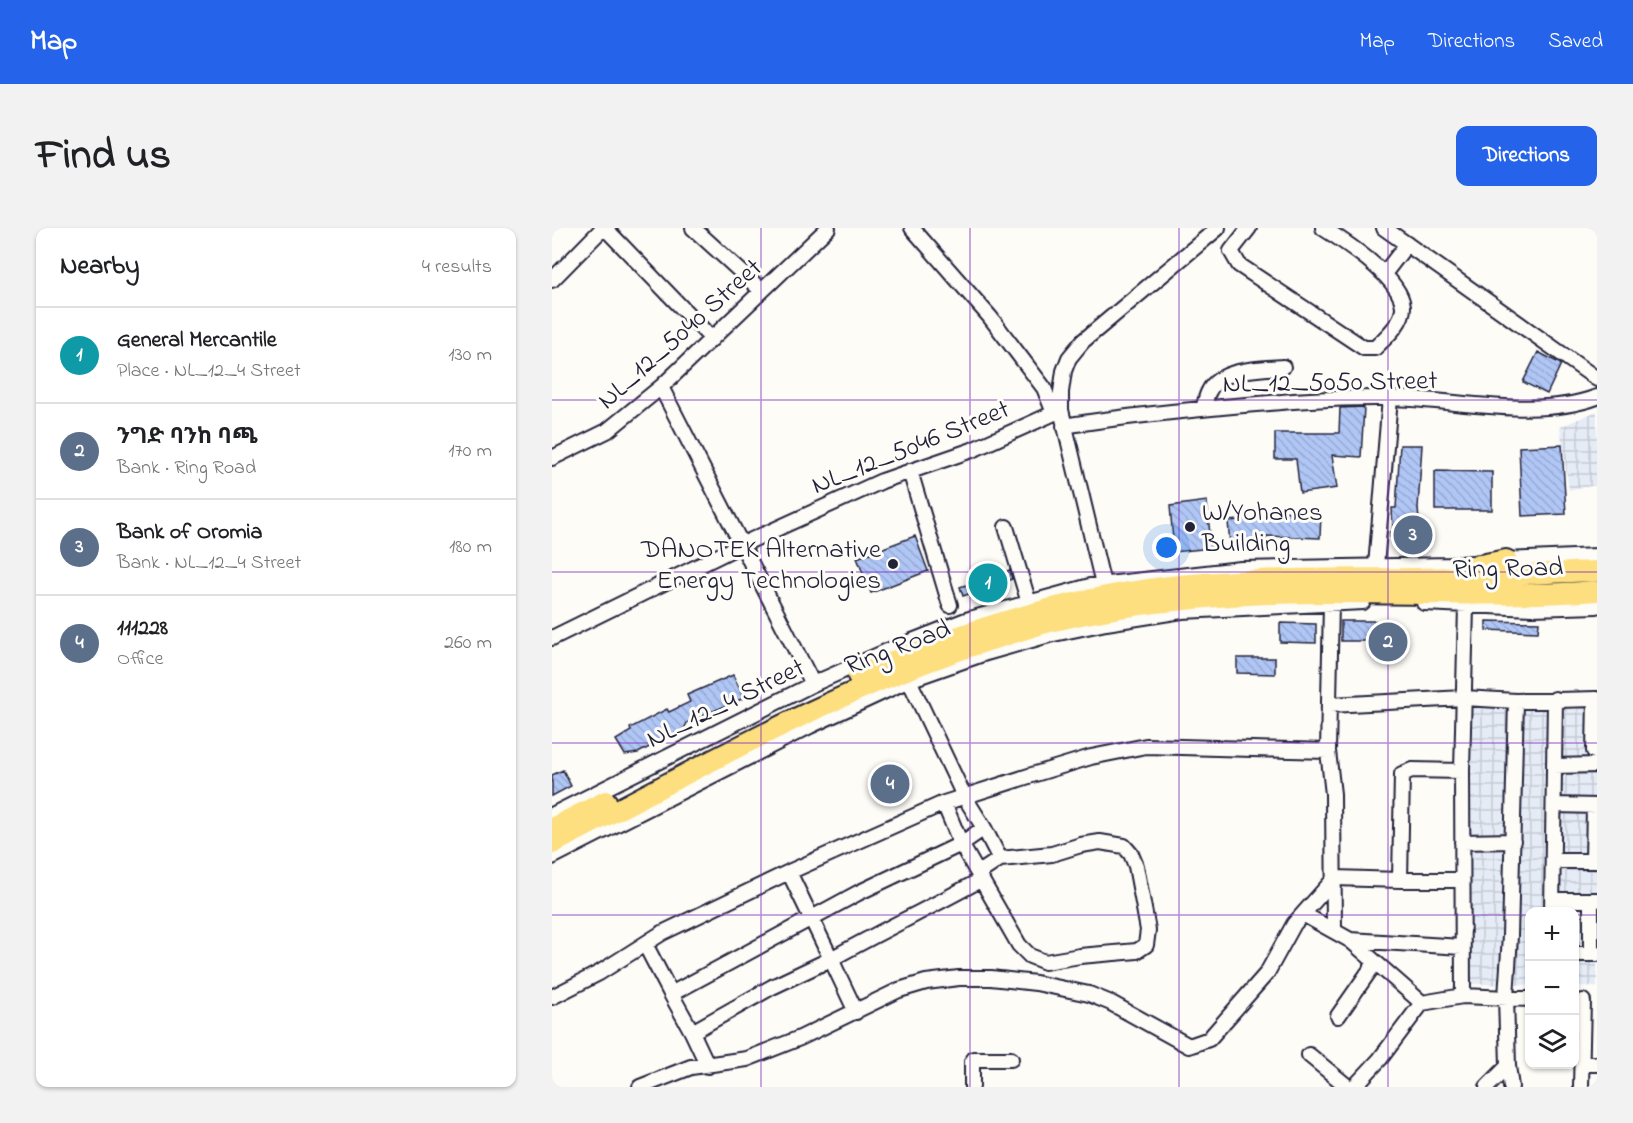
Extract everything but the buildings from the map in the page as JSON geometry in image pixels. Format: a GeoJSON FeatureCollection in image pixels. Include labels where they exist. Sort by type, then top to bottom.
{"type":"FeatureCollection","features":[{"type":"Feature","properties":{"kind":"highway"},"geometry":{"type":"LineString","coordinates":[[1422,586],[1506,560]]}},
{"type":"Feature","properties":{"kind":"highway","name":"Ring Road"},"geometry":{"type":"LineString","coordinates":[[552,844],[840,698],[952,652],[1052,621],[1140,606],[1252,594],[1337,592],[1588,571]]}},
{"type":"Feature","properties":{"kind":"highway","name":"Ring Road"},"geometry":{"type":"LineString","coordinates":[[552,828],[837,685],[903,656],[980,629],[1064,605],[1162,587],[1252,580],[1588,592]]}},
{"type":"Feature","properties":{"kind":"highway"},"geometry":{"type":"LineString","coordinates":[[1422,586],[1507,606]]}},
{"type":"Feature","properties":{"kind":"street"},"geometry":{"type":"LineString","coordinates":[[554,272],[604,228],[712,339]]}},
{"type":"Feature","properties":{"kind":"street"},"geometry":{"type":"LineString","coordinates":[[693,228],[762,291]]}},
{"type":"Feature","properties":{"kind":"street","name":"NL_12_5040 Street"},"geometry":{"type":"LineString","coordinates":[[552,458],[607,430],[661,387],[828,228]]}},
{"type":"Feature","properties":{"kind":"street"},"geometry":{"type":"LineString","coordinates":[[912,228],[990,317],[1044,388],[1058,411],[1064,426],[1102,584]]}},
{"type":"Feature","properties":{"kind":"street"},"geometry":{"type":"LineString","coordinates":[[1058,411],[1064,371],[1069,358],[1083,341],[1218,228]]}},
{"type":"Feature","properties":{"kind":"street"},"geometry":{"type":"LineString","coordinates":[[1250,228],[1231,251],[1239,265],[1364,348],[1375,348],[1400,319],[1403,307],[1401,298],[1384,274],[1358,250],[1323,228]]}},
{"type":"Feature","properties":{"kind":"street"},"geometry":{"type":"LineString","coordinates":[[1384,228],[1597,379]]}},
{"type":"Feature","properties":{"kind":"street"},"geometry":{"type":"LineString","coordinates":[[1384,274],[1407,244]]}},
{"type":"Feature","properties":{"kind":"street"},"geometry":{"type":"LineString","coordinates":[[1203,409],[1209,389],[1226,377],[1252,369],[1283,367]]}},
{"type":"Feature","properties":{"kind":"street"},"geometry":{"type":"LineString","coordinates":[[661,387],[813,684]]}},
{"type":"Feature","properties":{"kind":"street","name":"NL_12_5050 Street"},"geometry":{"type":"LineString","coordinates":[[1064,426],[1118,417],[1280,402],[1390,398],[1548,407],[1579,403],[1597,397]]}},
{"type":"Feature","properties":{"kind":"street"},"geometry":{"type":"LineString","coordinates":[[1376,566],[1390,398]]}},
{"type":"Feature","properties":{"kind":"street","name":"NL_12_5046 Street"},"geometry":{"type":"LineString","coordinates":[[552,638],[743,544],[882,481],[972,450],[1058,411]]}},
{"type":"Feature","properties":{"kind":"street"},"geometry":{"type":"LineString","coordinates":[[910,471],[950,605]]}},
{"type":"Feature","properties":{"kind":"street"},"geometry":{"type":"LineString","coordinates":[[1006,528],[1029,603]]}},
{"type":"Feature","properties":{"kind":"street","name":"NL_12_4 Street"},"geometry":{"type":"LineString","coordinates":[[552,815],[813,684],[892,649],[966,620],[1102,584],[1241,569],[1440,565],[1597,556]]}},
{"type":"Feature","properties":{"kind":"street"},"geometry":{"type":"LineString","coordinates":[[552,857],[810,726],[909,680],[1049,635],[1182,611],[1331,603],[1414,602],[1466,606],[1597,606]]}},
{"type":"Feature","properties":{"kind":"street"},"geometry":{"type":"LineString","coordinates":[[1331,603],[1328,660],[1330,705],[1328,751],[1333,794],[1334,931]]}},
{"type":"Feature","properties":{"kind":"street"},"geometry":{"type":"LineString","coordinates":[[1463,996],[1461,880],[1466,606]]}},
{"type":"Feature","properties":{"kind":"street"},"geometry":{"type":"LineString","coordinates":[[909,680],[964,796],[1000,859]]}},
{"type":"Feature","properties":{"kind":"street"},"geometry":{"type":"LineString","coordinates":[[1330,705],[1464,698],[1596,699],[1595,758],[1554,766]]}},
{"type":"Feature","properties":{"kind":"street"},"geometry":{"type":"LineString","coordinates":[[1555,699],[1552,906],[1594,900],[1594,946],[1579,952]]}},
{"type":"Feature","properties":{"kind":"street"},"geometry":{"type":"LineString","coordinates":[[1511,1087],[1508,1066],[1506,997],[1510,936],[1516,700]]}},
{"type":"Feature","properties":{"kind":"street"},"geometry":{"type":"LineString","coordinates":[[552,997],[599,973],[662,933],[789,872],[964,796],[1091,757],[1146,746],[1328,751]]}},
{"type":"Feature","properties":{"kind":"street"},"geometry":{"type":"LineString","coordinates":[[1400,880],[1402,774],[1412,770],[1462,771]]}},
{"type":"Feature","properties":{"kind":"street"},"geometry":{"type":"LineString","coordinates":[[692,1032],[772,987],[923,912],[980,876],[1000,859],[1052,854],[1100,842],[1124,846],[1131,854],[1136,866],[1148,930],[1146,945],[1137,951],[1080,956],[1045,962],[1030,956],[1019,945],[980,876],[961,844],[944,803]]}},
{"type":"Feature","properties":{"kind":"street"},"geometry":{"type":"LineString","coordinates":[[1554,861],[1595,861],[1595,806],[1555,805]]}},
{"type":"Feature","properties":{"kind":"street"},"geometry":{"type":"LineString","coordinates":[[671,994],[811,918],[961,844],[984,828]]}},
{"type":"Feature","properties":{"kind":"street"},"geometry":{"type":"LineString","coordinates":[[1462,842],[1513,841]]}},
{"type":"Feature","properties":{"kind":"street"},"geometry":{"type":"LineString","coordinates":[[789,872],[856,1012]]}},
{"type":"Feature","properties":{"kind":"street"},"geometry":{"type":"LineString","coordinates":[[1335,878],[1461,880]]}},
{"type":"Feature","properties":{"kind":"street"},"geometry":{"type":"LineString","coordinates":[[640,1087],[683,1070],[747,1059],[800,1038],[899,990],[926,982],[959,978],[1014,980],[1089,994],[1111,1003],[1189,1046],[1209,1039],[1267,972],[1294,924],[1335,878]]}},
{"type":"Feature","properties":{"kind":"street"},"geometry":{"type":"LineString","coordinates":[[1303,914],[1350,940],[1422,1004]]}},
{"type":"Feature","properties":{"kind":"street"},"geometry":{"type":"LineString","coordinates":[[1350,940],[1462,947]]}},
{"type":"Feature","properties":{"kind":"street"},"geometry":{"type":"LineString","coordinates":[[645,944],[708,1066]]}},
{"type":"Feature","properties":{"kind":"street"},"geometry":{"type":"LineString","coordinates":[[1338,1017],[1375,963]]}},
{"type":"Feature","properties":{"kind":"street"},"geometry":{"type":"LineString","coordinates":[[1354,1087],[1380,1059],[1422,1004],[1463,996],[1525,999]]}},
{"type":"Feature","properties":{"kind":"street"},"geometry":{"type":"LineString","coordinates":[[1581,1087],[1585,1001]]}},
{"type":"Feature","properties":{"kind":"street"},"geometry":{"type":"LineString","coordinates":[[1309,1055],[1348,1087]]}},
{"type":"Feature","properties":{"kind":"street"},"geometry":{"type":"LineString","coordinates":[[972,1087],[974,1059],[1011,1059]]}},
{"type":"Feature","properties":{"kind":"street"},"geometry":{"type":"LineString","coordinates":[[1582,1064],[1597,1064]]}},
{"type":"Feature","properties":{"kind":"street"},"geometry":{"type":"LineString","coordinates":[[1487,1087],[1508,1066]]}},
{"type":"Feature","properties":{"kind":"shaded area"},"geometry":{"type":"Polygon","coordinates":[[[1597,411],[1597,485],[1569,490],[1560,427],[1597,411]]]}},
{"type":"Feature","properties":{"kind":"shaded area"},"geometry":{"type":"Polygon","coordinates":[[[1472,707],[1597,709],[1597,987],[1579,986],[1579,907],[1525,907],[1525,985],[1469,984],[1472,707]]]}},
{"type":"Feature","properties":{"kind":"place","name":"W/Yohanes Building"},"geometry":{"type":"Point","coordinates":[1190,527]}},
{"type":"Feature","properties":{"kind":"place","name":"Bank of Oromia"},"geometry":{"type":"Point","coordinates":[1413,535]}},
{"type":"Feature","properties":{"kind":"place","name":"DANOTEK Alternative Energy Technologies"},"geometry":{"type":"Point","coordinates":[893,564]}},
{"type":"Feature","properties":{"kind":"place","name":"General Mercantile"},"geometry":{"type":"Point","coordinates":[988,583]}},
{"type":"Feature","properties":{"kind":"place","name":"ንግድ ባንከ ባጫ"},"geometry":{"type":"Point","coordinates":[1388,642]}},
{"type":"Feature","properties":{"kind":"place","name":"111228"},"geometry":{"type":"Point","coordinates":[890,784]}}]}
